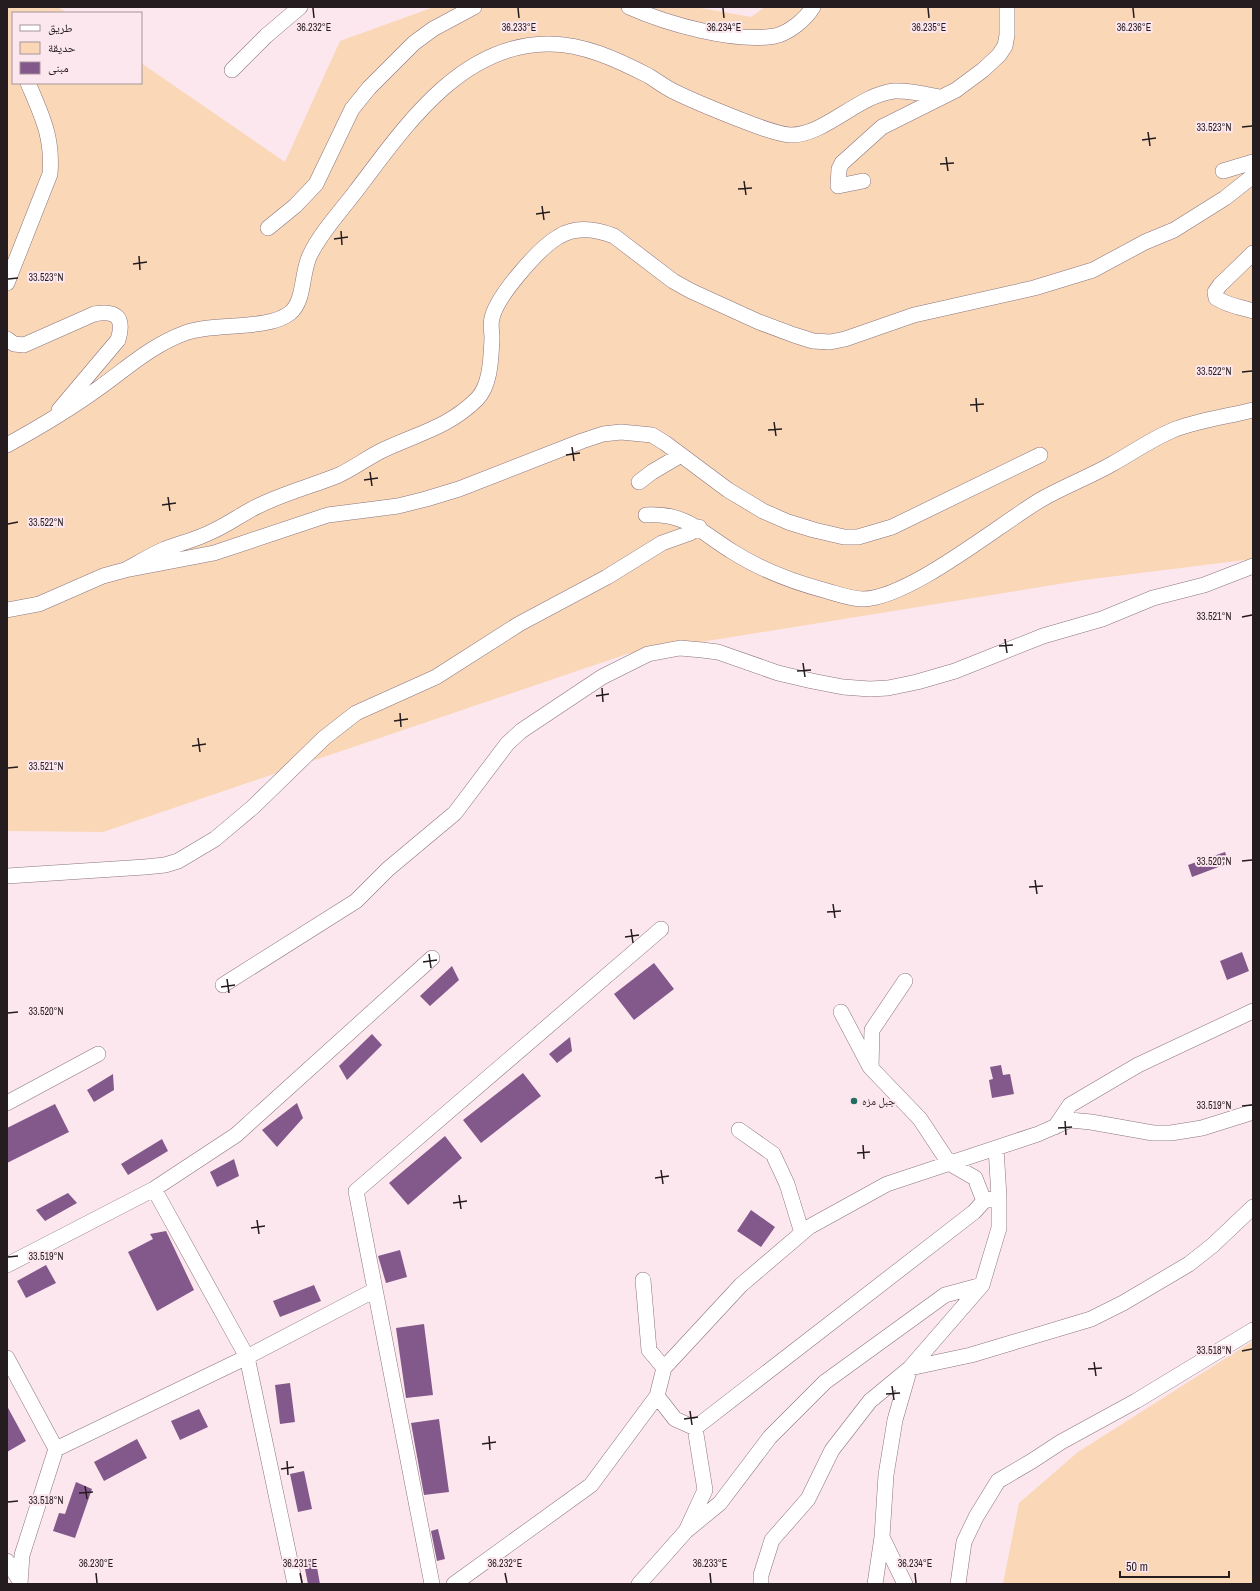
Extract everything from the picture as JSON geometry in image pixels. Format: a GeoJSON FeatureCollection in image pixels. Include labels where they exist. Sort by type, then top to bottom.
{"type":"FeatureCollection","features":[{"type":"Feature","properties":{"kind":"street"},"geometry":{"type":"LineString","coordinates":[[232,70],[266,36],[300,7]]}},
{"type":"Feature","properties":{"kind":"street"},"geometry":{"type":"LineString","coordinates":[[268,228],[295,206],[316,184],[352,109],[369,88],[414,43],[433,28],[474,7]]}},
{"type":"Feature","properties":{"kind":"street"},"geometry":{"type":"LineString","coordinates":[[629,7],[652,18],[680,26],[738,36],[756,37],[776,36],[784,32],[798,24],[813,7]]}},
{"type":"Feature","properties":{"kind":"street"},"geometry":{"type":"LineString","coordinates":[[863,181],[838,186],[839,169],[842,163],[882,127],[939,96],[956,90],[968,82],[999,55],[1004,46],[1007,35],[1007,7]]}},
{"type":"Feature","properties":{"kind":"street"},"geometry":{"type":"LineString","coordinates":[[7,445],[78,403],[150,350],[185,333],[222,326],[267,322],[280,319],[289,314],[296,307],[300,296],[301,282],[310,255],[397,137],[428,104],[465,70],[499,53],[519,46],[551,44],[597,53],[650,77],[672,90],[718,111],[755,125],[790,135],[816,128],[860,103],[894,91],[910,91],[939,96]]}},
{"type":"Feature","properties":{"kind":"street"},"geometry":{"type":"LineString","coordinates":[[7,283],[50,174],[52,155],[50,140],[28,84]]}},
{"type":"Feature","properties":{"kind":"street"},"geometry":{"type":"LineString","coordinates":[[1223,171],[1253,162]]}},
{"type":"Feature","properties":{"kind":"street"},"geometry":{"type":"LineString","coordinates":[[125,570],[166,549],[191,541],[214,531],[258,506],[284,494],[342,474],[383,450],[422,435],[450,420],[469,406],[479,397],[488,376],[492,337],[491,321],[501,297],[539,253],[558,237],[566,233],[589,229],[608,234],[629,247],[673,281],[691,291],[759,322],[794,335],[813,341],[830,342],[846,340],[914,315],[1034,288],[1093,270],[1145,242],[1174,230],[1225,198],[1253,176]]}},
{"type":"Feature","properties":{"kind":"street"},"geometry":{"type":"LineString","coordinates":[[1253,253],[1220,285],[1215,292],[1216,298],[1224,303],[1233,307],[1253,311]]}},
{"type":"Feature","properties":{"kind":"street"},"geometry":{"type":"LineString","coordinates":[[7,339],[14,344],[24,345],[94,314],[106,312],[114,314],[120,320],[121,329],[118,340],[54,417]]}},
{"type":"Feature","properties":{"kind":"street"},"geometry":{"type":"LineString","coordinates":[[646,515],[672,516],[699,528],[733,552],[773,574],[842,595],[861,599],[874,598],[910,584],[1044,498],[1111,464],[1172,430],[1253,410]]}},
{"type":"Feature","properties":{"kind":"street"},"geometry":{"type":"LineString","coordinates":[[7,610],[39,604],[104,576],[125,570],[214,553],[328,515],[398,506],[426,499],[459,489],[603,434],[621,432],[652,435],[739,498],[763,511],[788,522],[844,537],[858,537],[892,527],[1040,455]]}},
{"type":"Feature","properties":{"kind":"street"},"geometry":{"type":"LineString","coordinates":[[639,482],[652,472],[681,455]]}},
{"type":"Feature","properties":{"kind":"street"},"geometry":{"type":"LineString","coordinates":[[7,876],[145,867],[165,865],[178,861],[215,839],[253,807],[324,738],[356,713],[436,678],[519,624],[607,577],[662,543],[690,533],[699,528]]}},
{"type":"Feature","properties":{"kind":"street"},"geometry":{"type":"LineString","coordinates":[[223,985],[356,901],[388,869],[455,813],[507,744],[521,731],[602,677],[648,654],[680,648],[718,652],[778,673],[812,681],[844,687],[870,689],[888,688],[917,682],[955,671],[1043,636],[1102,619],[1153,598],[1204,585],[1253,566]]}},
{"type":"Feature","properties":{"kind":"street"},"geometry":{"type":"LineString","coordinates":[[432,1584],[356,1191],[661,929]]}},
{"type":"Feature","properties":{"kind":"street"},"geometry":{"type":"LineString","coordinates":[[7,1265],[154,1189],[236,1135],[432,958]]}},
{"type":"Feature","properties":{"kind":"street"},"geometry":{"type":"LineString","coordinates":[[871,1068],[872,1030],[905,981]]}},
{"type":"Feature","properties":{"kind":"street"},"geometry":{"type":"LineString","coordinates":[[1055,1127],[1070,1105],[1138,1065],[1253,1011]]}},
{"type":"Feature","properties":{"kind":"street"},"geometry":{"type":"LineString","coordinates":[[841,1012],[871,1068],[920,1119],[950,1163],[975,1178],[984,1201]]}},
{"type":"Feature","properties":{"kind":"street"},"geometry":{"type":"LineString","coordinates":[[7,1103],[98,1054]]}},
{"type":"Feature","properties":{"kind":"street"},"geometry":{"type":"LineString","coordinates":[[454,1584],[591,1485],[657,1396],[664,1368],[742,1285],[809,1227],[887,1184],[996,1148],[1055,1127],[1070,1120],[1091,1122],[1153,1133],[1171,1133],[1202,1128],[1253,1112]]}},
{"type":"Feature","properties":{"kind":"street"},"geometry":{"type":"LineString","coordinates":[[739,1130],[773,1154],[787,1184],[802,1233]]}},
{"type":"Feature","properties":{"kind":"street"},"geometry":{"type":"LineString","coordinates":[[761,1584],[761,1575],[772,1540],[808,1499],[832,1450],[870,1401],[910,1368],[982,1285],[999,1228],[996,1148]]}},
{"type":"Feature","properties":{"kind":"street"},"geometry":{"type":"LineString","coordinates":[[154,1189],[247,1358],[295,1584]]}},
{"type":"Feature","properties":{"kind":"street"},"geometry":{"type":"LineString","coordinates":[[695,1428],[974,1212],[984,1201],[999,1197]]}},
{"type":"Feature","properties":{"kind":"street"},"geometry":{"type":"LineString","coordinates":[[910,1368],[971,1355],[1090,1319],[1129,1300],[1189,1264],[1213,1245],[1253,1207]]}},
{"type":"Feature","properties":{"kind":"street"},"geometry":{"type":"LineString","coordinates":[[643,1280],[649,1350],[664,1368]]}},
{"type":"Feature","properties":{"kind":"street"},"geometry":{"type":"LineString","coordinates":[[640,1584],[686,1531],[720,1503],[770,1437],[825,1382],[945,1296],[982,1285]]}},
{"type":"Feature","properties":{"kind":"street"},"geometry":{"type":"LineString","coordinates":[[56,1449],[247,1358],[375,1290]]}},
{"type":"Feature","properties":{"kind":"street"},"geometry":{"type":"LineString","coordinates":[[958,1584],[964,1542],[976,1517],[998,1481],[1032,1462],[1061,1442],[1136,1401],[1253,1330]]}},
{"type":"Feature","properties":{"kind":"street"},"geometry":{"type":"LineString","coordinates":[[7,1358],[56,1449],[22,1555],[20,1583]]}},
{"type":"Feature","properties":{"kind":"street"},"geometry":{"type":"LineString","coordinates":[[875,1584],[882,1537],[886,1474],[895,1420],[910,1368]]}},
{"type":"Feature","properties":{"kind":"street"},"geometry":{"type":"LineString","coordinates":[[657,1396],[675,1419],[695,1428]]}},
{"type":"Feature","properties":{"kind":"street"},"geometry":{"type":"LineString","coordinates":[[686,1531],[705,1490],[695,1428]]}},
{"type":"Feature","properties":{"kind":"street"},"geometry":{"type":"LineString","coordinates":[[882,1537],[905,1584]]}},
{"type":"Feature","properties":{"kind":"street"},"geometry":{"type":"LineString","coordinates":[[7,1561],[20,1583]]}},
{"type":"Feature","properties":{"kind":"green space"},"geometry":{"type":"Polygon","coordinates":[[[7,7],[58,7],[66,12],[12,12],[12,84],[142,84],[142,64],[285,162],[340,41],[434,7],[695,7],[751,17],[765,7],[1253,7],[1253,559],[1084,580],[627,654],[103,832],[7,831],[7,7]]]}},
{"type":"Feature","properties":{"kind":"green space"},"geometry":{"type":"Polygon","coordinates":[[[1253,1341],[1253,1584],[1003,1584],[1019,1503],[1078,1452],[1253,1341]]]}},
{"type":"Feature","properties":{"kind":"building"},"geometry":{"type":"Polygon","coordinates":[[[1225,852],[1229,863],[1192,877],[1188,865],[1225,852]]]}},
{"type":"Feature","properties":{"kind":"building"},"geometry":{"type":"Polygon","coordinates":[[[1242,952],[1249,971],[1227,980],[1220,961],[1242,952]]]}},
{"type":"Feature","properties":{"kind":"building"},"geometry":{"type":"Polygon","coordinates":[[[654,963],[674,989],[634,1020],[614,994],[654,963]]]}},
{"type":"Feature","properties":{"kind":"building"},"geometry":{"type":"Polygon","coordinates":[[[452,966],[459,980],[430,1006],[420,996],[452,966]]]}},
{"type":"Feature","properties":{"kind":"building"},"geometry":{"type":"Polygon","coordinates":[[[372,1034],[382,1045],[347,1080],[339,1066],[372,1034]]]}},
{"type":"Feature","properties":{"kind":"building"},"geometry":{"type":"Polygon","coordinates":[[[570,1037],[572,1051],[557,1063],[549,1054],[570,1037]]]}},
{"type":"Feature","properties":{"kind":"building"},"geometry":{"type":"Polygon","coordinates":[[[1001,1065],[1003,1075],[1010,1074],[1014,1094],[992,1098],[989,1080],[993,1079],[990,1067],[1001,1065]]]}},
{"type":"Feature","properties":{"kind":"building"},"geometry":{"type":"Polygon","coordinates":[[[523,1073],[541,1096],[481,1143],[463,1120],[523,1073]]]}},
{"type":"Feature","properties":{"kind":"building"},"geometry":{"type":"Polygon","coordinates":[[[113,1074],[114,1090],[94,1102],[87,1090],[113,1074]]]}},
{"type":"Feature","properties":{"kind":"building"},"geometry":{"type":"Polygon","coordinates":[[[297,1103],[303,1118],[277,1147],[262,1130],[297,1103]]]}},
{"type":"Feature","properties":{"kind":"building"},"geometry":{"type":"Polygon","coordinates":[[[55,1104],[69,1132],[7,1163],[7,1128],[55,1104]]]}},
{"type":"Feature","properties":{"kind":"building"},"geometry":{"type":"Polygon","coordinates":[[[445,1136],[462,1158],[408,1205],[389,1183],[445,1136]]]}},
{"type":"Feature","properties":{"kind":"building"},"geometry":{"type":"Polygon","coordinates":[[[162,1139],[168,1151],[128,1175],[121,1164],[162,1139]]]}},
{"type":"Feature","properties":{"kind":"building"},"geometry":{"type":"Polygon","coordinates":[[[234,1159],[239,1176],[217,1187],[210,1172],[234,1159]]]}},
{"type":"Feature","properties":{"kind":"building"},"geometry":{"type":"Polygon","coordinates":[[[68,1193],[77,1203],[45,1221],[36,1210],[68,1193]]]}},
{"type":"Feature","properties":{"kind":"building"},"geometry":{"type":"Polygon","coordinates":[[[751,1210],[775,1227],[761,1247],[737,1231],[751,1210]]]}},
{"type":"Feature","properties":{"kind":"building"},"geometry":{"type":"Polygon","coordinates":[[[166,1231],[194,1290],[157,1311],[128,1252],[153,1239],[150,1234],[166,1231]]]}},
{"type":"Feature","properties":{"kind":"building"},"geometry":{"type":"Polygon","coordinates":[[[400,1250],[407,1277],[386,1283],[378,1256],[400,1250]]]}},
{"type":"Feature","properties":{"kind":"building"},"geometry":{"type":"Polygon","coordinates":[[[46,1265],[56,1283],[26,1298],[17,1281],[46,1265]]]}},
{"type":"Feature","properties":{"kind":"building"},"geometry":{"type":"Polygon","coordinates":[[[314,1285],[321,1301],[280,1317],[273,1301],[314,1285]]]}},
{"type":"Feature","properties":{"kind":"building"},"geometry":{"type":"Polygon","coordinates":[[[424,1324],[433,1395],[406,1398],[396,1328],[424,1324]]]}},
{"type":"Feature","properties":{"kind":"building"},"geometry":{"type":"Polygon","coordinates":[[[290,1383],[295,1422],[280,1424],[275,1385],[290,1383]]]}},
{"type":"Feature","properties":{"kind":"building"},"geometry":{"type":"Polygon","coordinates":[[[7,1406],[26,1441],[7,1452],[7,1406]]]}},
{"type":"Feature","properties":{"kind":"building"},"geometry":{"type":"Polygon","coordinates":[[[199,1409],[208,1427],[180,1440],[171,1421],[199,1409]]]}},
{"type":"Feature","properties":{"kind":"building"},"geometry":{"type":"Polygon","coordinates":[[[439,1419],[449,1492],[424,1495],[411,1423],[439,1419]]]}},
{"type":"Feature","properties":{"kind":"building"},"geometry":{"type":"Polygon","coordinates":[[[137,1439],[147,1458],[104,1481],[94,1462],[137,1439]]]}},
{"type":"Feature","properties":{"kind":"building"},"geometry":{"type":"Polygon","coordinates":[[[304,1471],[312,1509],[298,1512],[290,1474],[304,1471]]]}},
{"type":"Feature","properties":{"kind":"building"},"geometry":{"type":"Polygon","coordinates":[[[76,1482],[92,1489],[75,1538],[53,1531],[59,1513],[65,1514],[76,1482]]]}},
{"type":"Feature","properties":{"kind":"building"},"geometry":{"type":"Polygon","coordinates":[[[438,1529],[445,1559],[437,1561],[431,1531],[438,1529]]]}},
{"type":"Feature","properties":{"kind":"building"},"geometry":{"type":"Polygon","coordinates":[[[316,1562],[320,1584],[308,1584],[304,1564],[316,1562]]]}},
{"type":"Feature","properties":{"kind":"place","name":"جبل مزه"},"geometry":{"type":"Point","coordinates":[854,1101]}}]}
